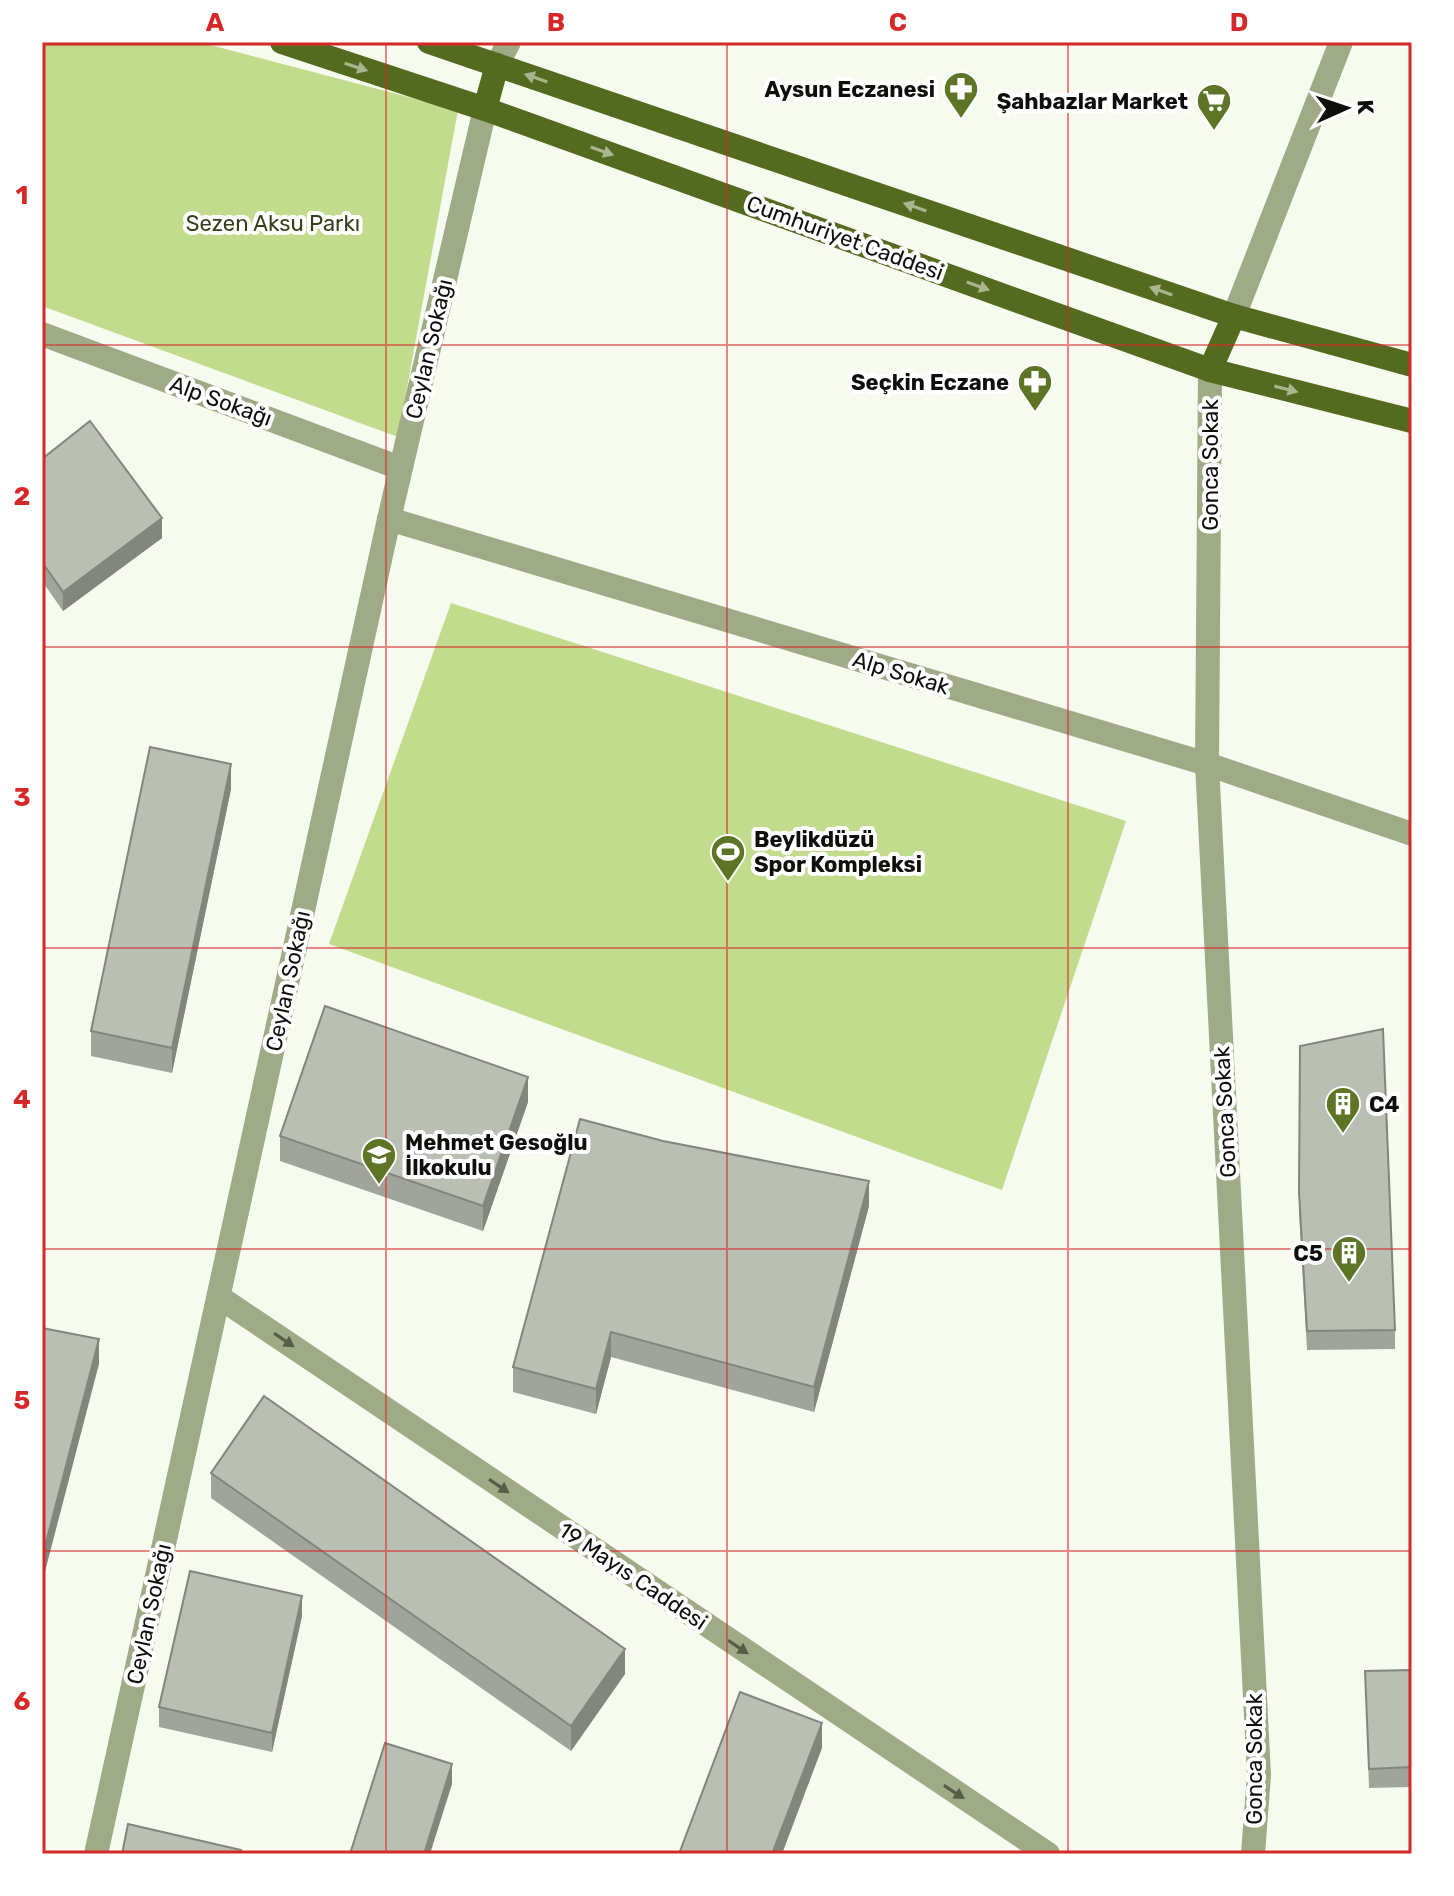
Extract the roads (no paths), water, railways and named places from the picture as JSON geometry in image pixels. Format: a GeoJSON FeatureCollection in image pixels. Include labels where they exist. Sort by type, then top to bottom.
{"type":"FeatureCollection","features":[{"type":"Feature","properties":{"kind":"main road","name":"Cumhuriyet Caddesi"},"geometry":{"type":"LineString","coordinates":[[282,42],[485,109],[1210,370],[1412,421]]}},
{"type":"Feature","properties":{"kind":"main road"},"geometry":{"type":"LineString","coordinates":[[429,42],[1234,316],[1412,365]]}},
{"type":"Feature","properties":{"kind":"main road"},"geometry":{"type":"LineString","coordinates":[[485,109],[497,65]]}},
{"type":"Feature","properties":{"kind":"main road"},"geometry":{"type":"LineString","coordinates":[[1210,370],[1234,316]]}},
{"type":"Feature","properties":{"kind":"street"},"geometry":{"type":"LineString","coordinates":[[497,65],[509,42]]}},
{"type":"Feature","properties":{"kind":"street"},"geometry":{"type":"LineString","coordinates":[[1234,316],[1341,42]]}},
{"type":"Feature","properties":{"kind":"street","name":"Ceylan Sokağı"},"geometry":{"type":"LineString","coordinates":[[96,1854],[400,468],[485,109]]}},
{"type":"Feature","properties":{"kind":"street","name":"Alp Sokağı"},"geometry":{"type":"LineString","coordinates":[[42,334],[400,468]]}},
{"type":"Feature","properties":{"kind":"street","name":"Gonca Sokak"},"geometry":{"type":"LineString","coordinates":[[1210,370],[1207,764],[1259,1775],[1253,1854]]}},
{"type":"Feature","properties":{"kind":"street","name":"Alp Sokak"},"geometry":{"type":"LineString","coordinates":[[389,519],[1207,764],[1412,834]]}},
{"type":"Feature","properties":{"kind":"street","name":"19 Mayıs Caddesi"},"geometry":{"type":"LineString","coordinates":[[219,1297],[1048,1854]]}},
{"type":"Feature","properties":{"kind":"place","name":"Aysun Eczanesi"},"geometry":{"type":"Point","coordinates":[961,120]}},
{"type":"Feature","properties":{"kind":"place","name":"Şahbazlar Market"},"geometry":{"type":"Point","coordinates":[1214,132]}},
{"type":"Feature","properties":{"kind":"place","name":"Seçkin Eczane"},"geometry":{"type":"Point","coordinates":[1035,413]}},
{"type":"Feature","properties":{"kind":"place","name":"Beylikdüzü Spor Kompleksi"},"geometry":{"type":"Point","coordinates":[728,883]}},
{"type":"Feature","properties":{"kind":"place","name":"C4"},"geometry":{"type":"Point","coordinates":[1343,1135]}},
{"type":"Feature","properties":{"kind":"place","name":"Mehmet Gesoğlu İlkokulu"},"geometry":{"type":"Point","coordinates":[379,1186]}},
{"type":"Feature","properties":{"kind":"place","name":"C5"},"geometry":{"type":"Point","coordinates":[1349,1284]}},
{"type":"Feature","properties":{"kind":"park label","name":"Sezen Aksu Parkı"},"geometry":{"type":"Point","coordinates":[273,223]}}]}
